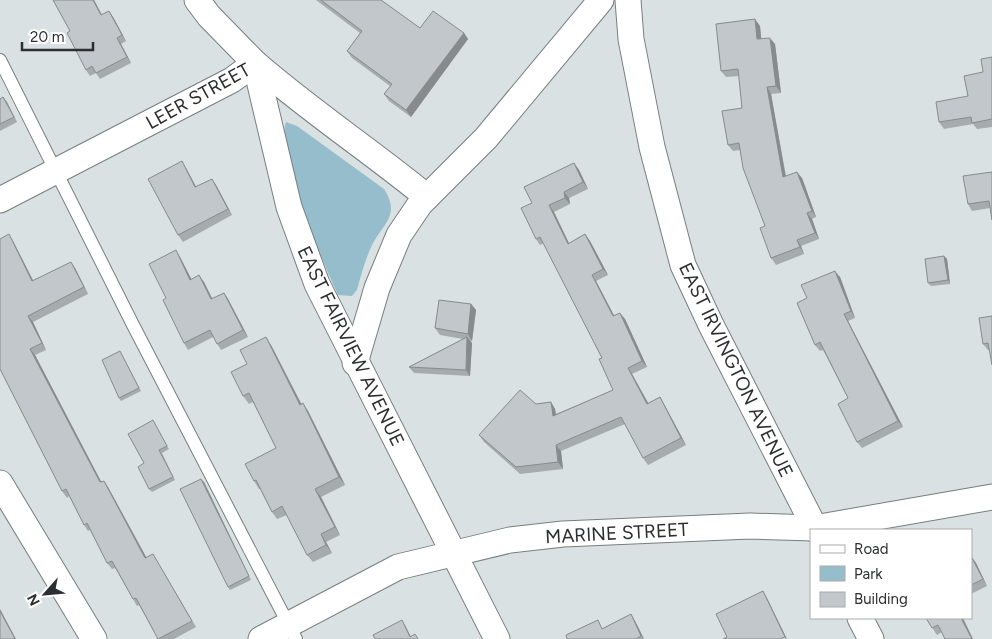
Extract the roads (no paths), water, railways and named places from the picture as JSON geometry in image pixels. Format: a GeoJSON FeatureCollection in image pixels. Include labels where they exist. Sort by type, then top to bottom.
{"type":"FeatureCollection","features":[{"type":"Feature","properties":{"kind":"street"},"geometry":{"type":"LineString","coordinates":[[197,0],[209,16],[256,63]]}},
{"type":"Feature","properties":{"kind":"street"},"geometry":{"type":"LineString","coordinates":[[355,363],[387,259],[399,235],[427,197],[486,138],[601,0]]}},
{"type":"Feature","properties":{"kind":"street","name":"EAST IRVINGTON AVENUE"},"geometry":{"type":"LineString","coordinates":[[628,0],[631,39],[652,147],[684,265],[710,325],[815,529]]}},
{"type":"Feature","properties":{"kind":"street","name":"LEER STREET"},"geometry":{"type":"LineString","coordinates":[[0,200],[232,80],[256,63],[314,110],[379,157],[427,197]]}},
{"type":"Feature","properties":{"kind":"street","name":"EAST FAIRVIEW AVENUE"},"geometry":{"type":"LineString","coordinates":[[256,63],[292,216],[317,284],[355,363],[497,639]]}},
{"type":"Feature","properties":{"kind":"street"},"geometry":{"type":"LineString","coordinates":[[0,483],[94,639]]}},
{"type":"Feature","properties":{"kind":"street","name":"MARINE STREET"},"geometry":{"type":"LineString","coordinates":[[261,639],[292,632],[398,566],[510,540],[563,534],[750,526],[815,529],[992,497]]}},
{"type":"Feature","properties":{"kind":"street"},"geometry":{"type":"LineString","coordinates":[[861,619],[871,639]]}},
{"type":"Feature","properties":{"kind":"lane"},"geometry":{"type":"LineString","coordinates":[[0,60],[57,170],[132,323],[292,632]]}}]}
